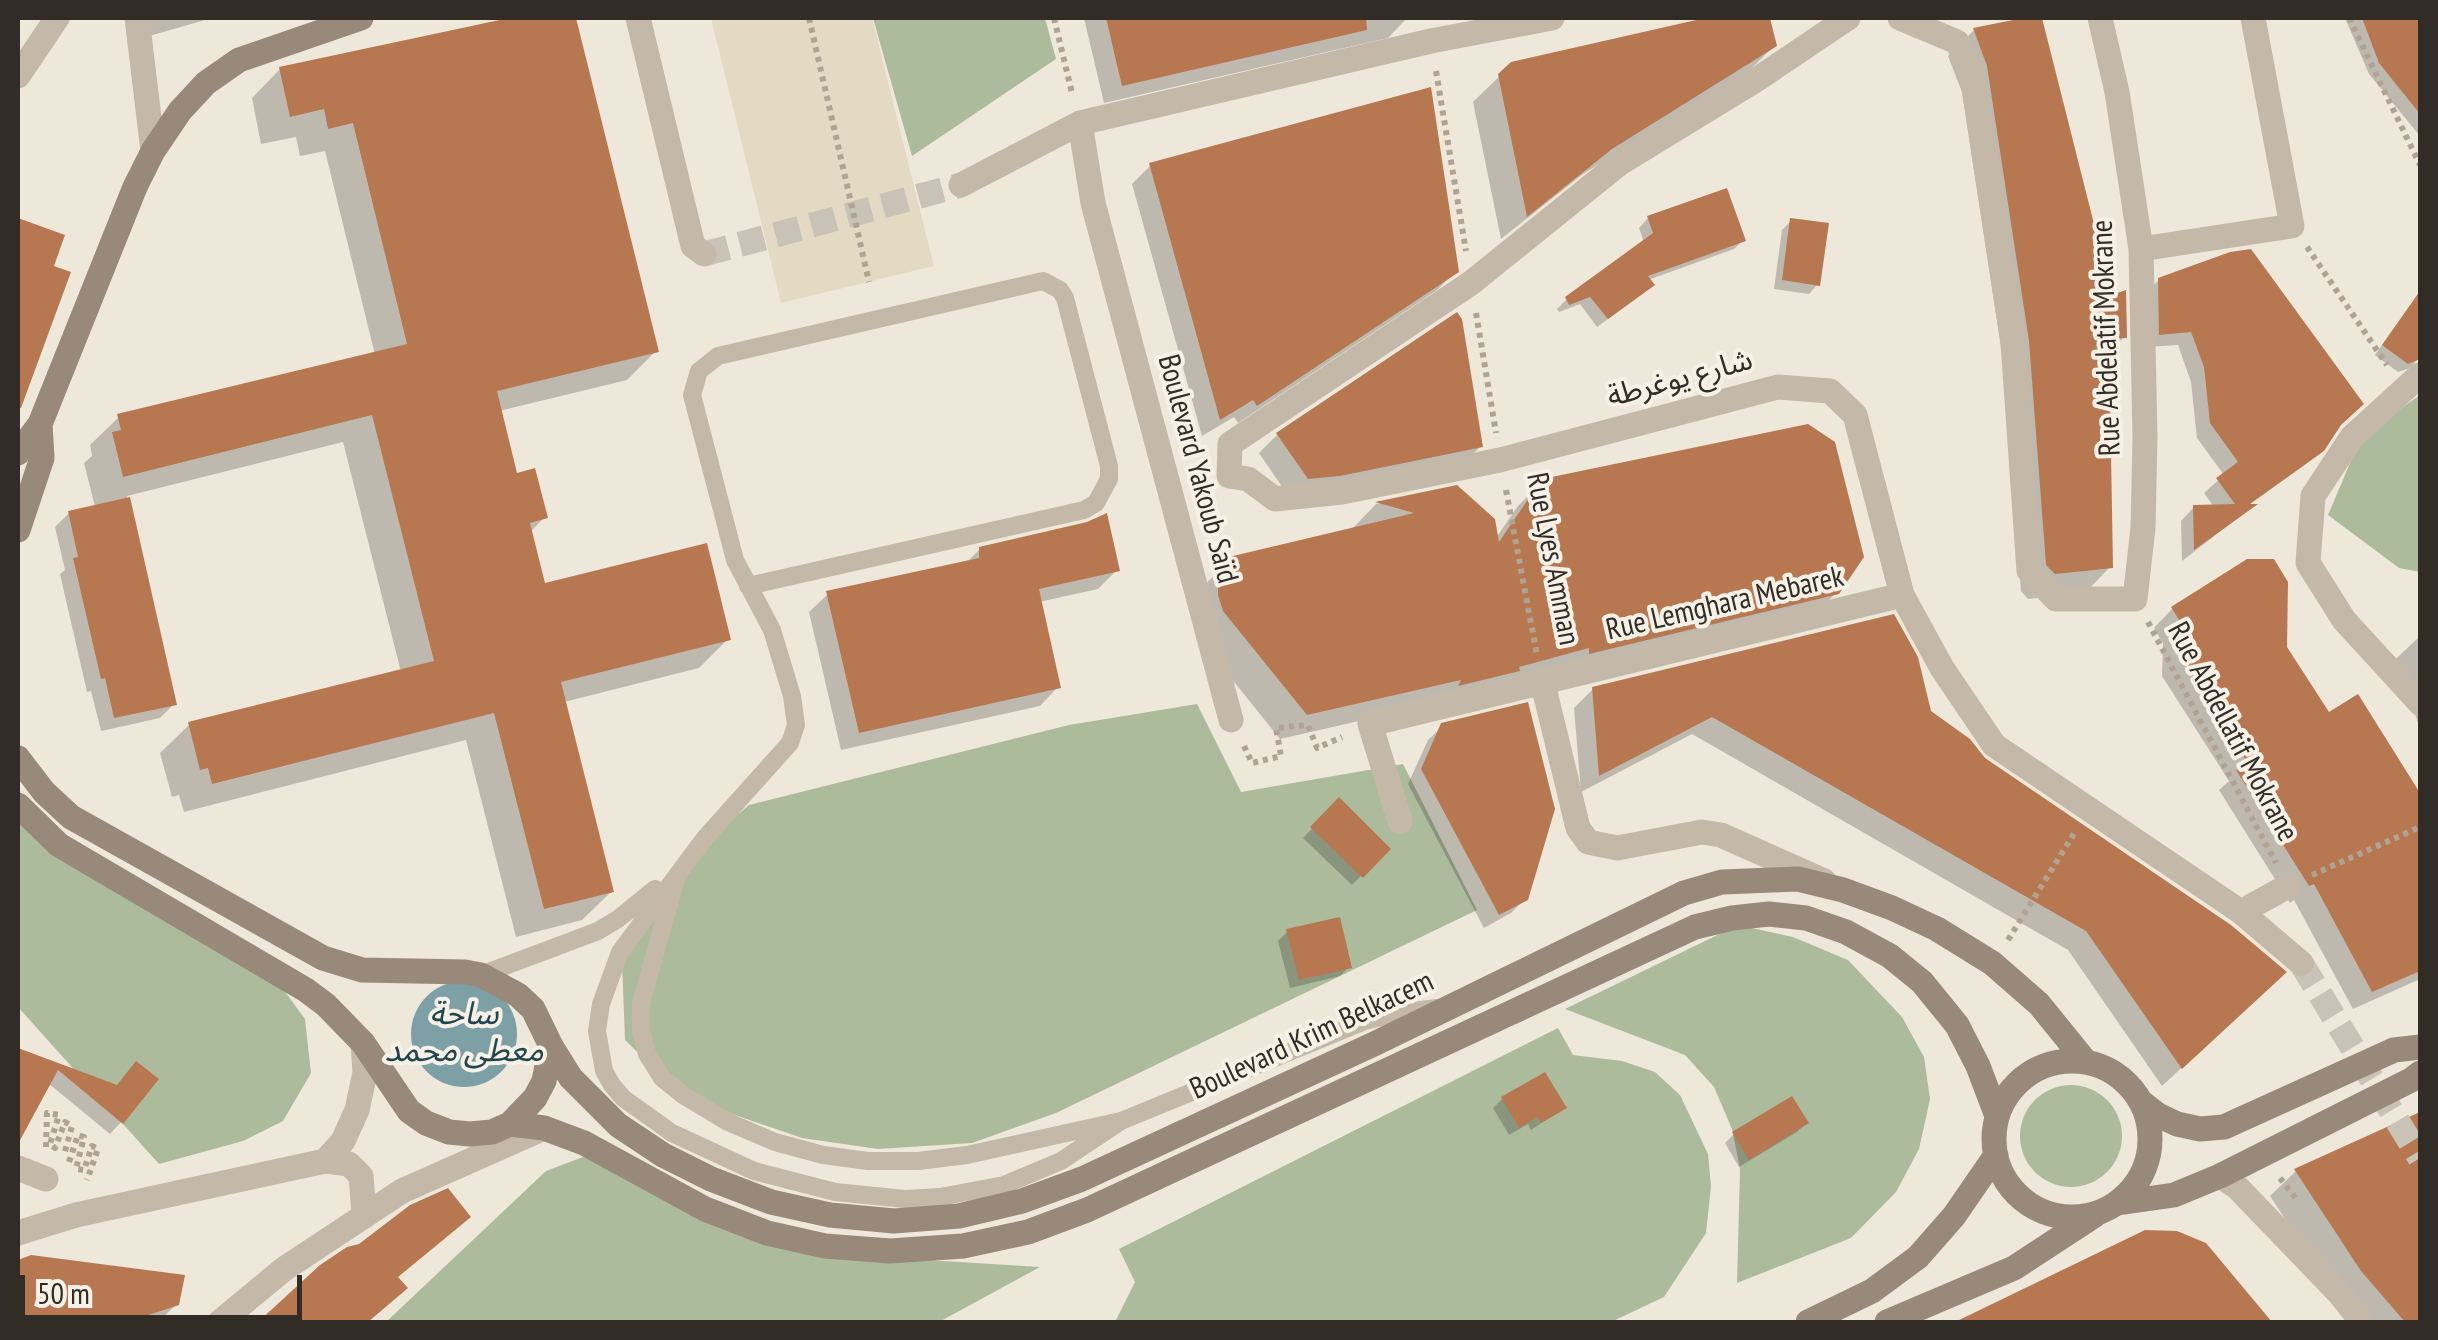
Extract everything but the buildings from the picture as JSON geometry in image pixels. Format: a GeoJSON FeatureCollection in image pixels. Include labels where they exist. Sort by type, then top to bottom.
{"type":"FeatureCollection","features":[{"type":"Feature","properties":{"kind":"main road"},"geometry":{"type":"LineString","coordinates":[[18,453],[40,424],[116,233],[153,152],[180,111],[206,83],[239,60],[348,19]]}},
{"type":"Feature","properties":{"kind":"main road"},"geometry":{"type":"LineString","coordinates":[[18,530],[42,458],[40,424]]}},
{"type":"Feature","properties":{"kind":"main road"},"geometry":{"type":"LineString","coordinates":[[18,758],[44,792],[71,817],[323,958],[362,970],[481,975],[518,995],[533,1009],[551,1046],[544,1081],[524,1112],[492,1132],[449,1132],[426,1124],[402,1102],[347,1024],[306,990],[59,845],[18,805]]}},
{"type":"Feature","properties":{"kind":"main road","name":"Boulevard Krim Belkacem"},"geometry":{"type":"LineString","coordinates":[[551,1046],[571,1078],[618,1125],[664,1155],[712,1179],[771,1202],[830,1215],[894,1222],[958,1216],[1022,1201],[1082,1179],[1684,893],[1722,882],[1798,879],[1842,890],[1937,929],[1992,964],[2039,1004],[2086,1062]]}},
{"type":"Feature","properties":{"kind":"main road"},"geometry":{"type":"LineString","coordinates":[[510,1124],[544,1128],[604,1152],[705,1209],[767,1233],[825,1246],[890,1251],[962,1246],[1028,1232],[1105,1202],[1680,934],[1732,918],[1770,914],[1806,918],[1846,932],[1890,956],[1922,982],[1958,1025],[1998,1116]]}},
{"type":"Feature","properties":{"kind":"main road"},"geometry":{"type":"LineString","coordinates":[[2420,1047],[2394,1050],[2224,1127],[2200,1129],[2177,1124],[2140,1100],[2118,1075],[2086,1062],[2063,1061],[2041,1067],[2022,1079],[2007,1096],[1994,1136],[1996,1155],[2003,1176],[2016,1193],[2034,1206],[2065,1216],[2107,1208],[2174,1194],[2220,1176],[2420,1073]]}},
{"type":"Feature","properties":{"kind":"main road"},"geometry":{"type":"LineString","coordinates":[[1887,1322],[2014,1268],[2107,1208],[2142,1174],[2149,1156],[2150,1137],[2140,1100]]}},
{"type":"Feature","properties":{"kind":"main road"},"geometry":{"type":"LineString","coordinates":[[1808,1322],[1872,1291],[1918,1256],[1954,1216],[1996,1155]]}},
{"type":"Feature","properties":{"kind":"street"},"geometry":{"type":"LineString","coordinates":[[18,76],[57,18]]}},
{"type":"Feature","properties":{"kind":"street"},"geometry":{"type":"LineString","coordinates":[[137,18],[153,152]]}},
{"type":"Feature","properties":{"kind":"street"},"geometry":{"type":"LineString","coordinates":[[638,18],[693,246],[704,254]]}},
{"type":"Feature","properties":{"kind":"street"},"geometry":{"type":"LineString","coordinates":[[960,185],[1080,123],[1431,41],[1552,18]]}},
{"type":"Feature","properties":{"kind":"street"},"geometry":{"type":"LineString","coordinates":[[1471,283],[1620,164],[1848,18]]}},
{"type":"Feature","properties":{"kind":"street"},"geometry":{"type":"LineString","coordinates":[[1900,18],[1957,42],[1971,68],[2013,343],[2028,571],[2056,599],[2135,599]]}},
{"type":"Feature","properties":{"kind":"street","name":"Rue Abdelatif Mokrane"},"geometry":{"type":"LineString","coordinates":[[2100,18],[2117,92],[2141,249],[2143,528],[2135,599]]}},
{"type":"Feature","properties":{"kind":"street"},"geometry":{"type":"LineString","coordinates":[[2141,249],[2292,226],[2253,18]]}},
{"type":"Feature","properties":{"kind":"street","name":"Boulevard Yakoub Saïd"},"geometry":{"type":"LineString","coordinates":[[1080,123],[1093,203],[1231,720]]}},
{"type":"Feature","properties":{"kind":"street","name":"شارع يوغرطة"},"geometry":{"type":"LineString","coordinates":[[1471,283],[1230,444],[1229,476],[1248,479],[1275,499],[1342,492],[1500,460],[1778,387],[1830,391],[1855,415],[1902,595],[1942,668],[1994,745],[2241,912],[2301,963]]}},
{"type":"Feature","properties":{"kind":"street"},"geometry":{"type":"LineString","coordinates":[[2412,383],[2352,437],[2314,496],[2308,563],[2344,620],[2420,703]]}},
{"type":"Feature","properties":{"kind":"street","name":"Rue Lemghara Mebarek"},"geometry":{"type":"LineString","coordinates":[[1370,724],[1902,595]]}},
{"type":"Feature","properties":{"kind":"street","name":"Rue Lyes Amman"},"geometry":{"type":"LineString","coordinates":[[1542,680],[1578,828],[1588,842],[1617,848],[1702,832],[1721,835],[1842,890]]}},
{"type":"Feature","properties":{"kind":"street"},"geometry":{"type":"LineString","coordinates":[[1370,724],[1400,821]]}},
{"type":"Feature","properties":{"kind":"street"},"geometry":{"type":"LineString","coordinates":[[2241,912],[2288,886]]}},
{"type":"Feature","properties":{"kind":"street"},"geometry":{"type":"LineString","coordinates":[[325,1162],[343,1140],[357,1110],[364,1073],[363,1043]]}},
{"type":"Feature","properties":{"kind":"street"},"geometry":{"type":"LineString","coordinates":[[220,1322],[284,1269],[364,1214],[420,1182],[544,1128]]}},
{"type":"Feature","properties":{"kind":"street"},"geometry":{"type":"LineString","coordinates":[[18,1234],[76,1214],[325,1162],[349,1164],[361,1176],[364,1214]]}},
{"type":"Feature","properties":{"kind":"street"},"geometry":{"type":"LineString","coordinates":[[18,1168],[46,1180]]}},
{"type":"Feature","properties":{"kind":"street"},"geometry":{"type":"LineString","coordinates":[[2220,1176],[2237,1187],[2362,1322]]}},
{"type":"Feature","properties":{"kind":"lane"},"geometry":{"type":"LineString","coordinates":[[748,586],[1084,510],[1096,503],[1109,480],[1109,466],[1060,290],[1044,282],[1034,283],[718,356],[694,382],[692,395],[735,560],[748,586],[772,630],[792,696],[796,725],[790,743],[679,869],[620,952],[601,1004],[598,1051],[612,1085],[623,1098],[672,1133],[740,1165],[798,1184],[871,1198],[940,1198],[1004,1185],[1061,1161],[1121,1121]]}},
{"type":"Feature","properties":{"kind":"lane"},"geometry":{"type":"LineString","coordinates":[[481,975],[598,931],[679,869]]}},
{"type":"Feature","properties":{"kind":"lane"},"geometry":{"type":"LineString","coordinates":[[679,869],[641,1002],[641,1030],[647,1054],[662,1078],[728,1122],[775,1142],[823,1155],[868,1161],[918,1161],[1121,1121],[1366,1022],[1396,1013],[1452,1006]]}},
{"type":"Feature","properties":{"kind":"path"},"geometry":{"type":"LineString","coordinates":[[809,18],[869,282]]}},
{"type":"Feature","properties":{"kind":"path"},"geometry":{"type":"LineString","coordinates":[[1054,18],[1080,123]]}},
{"type":"Feature","properties":{"kind":"path"},"geometry":{"type":"LineString","coordinates":[[2349,18],[2420,165]]}},
{"type":"Feature","properties":{"kind":"path","name":"Rue Lyes Amman"},"geometry":{"type":"LineString","coordinates":[[1431,41],[1500,460],[1542,680]]}},
{"type":"Feature","properties":{"kind":"path"},"geometry":{"type":"LineString","coordinates":[[2292,226],[2412,383]]}},
{"type":"Feature","properties":{"kind":"path","name":"Rue Abdellatif Mokrane"},"geometry":{"type":"LineString","coordinates":[[2135,599],[2288,886]]}},
{"type":"Feature","properties":{"kind":"path"},"geometry":{"type":"LineString","coordinates":[[1231,720],[1252,763],[1281,756],[1276,728],[1308,725],[1317,748],[1370,724]]}},
{"type":"Feature","properties":{"kind":"path"},"geometry":{"type":"LineString","coordinates":[[1992,964],[2090,810]]}},
{"type":"Feature","properties":{"kind":"path"},"geometry":{"type":"LineString","coordinates":[[2288,886],[2420,827]]}},
{"type":"Feature","properties":{"kind":"path"},"geometry":{"type":"LineString","coordinates":[[46,1180],[46,1113],[59,1115],[50,1144],[55,1148],[64,1122],[72,1126],[62,1162],[68,1166],[78,1136],[84,1137],[76,1169],[84,1170],[92,1146],[98,1149],[76,1214]]}},
{"type":"Feature","properties":{"kind":"green space"},"geometry":{"type":"Polygon","coordinates":[[[873,18],[1045,18],[1056,59],[912,156],[873,18]]]}},
{"type":"Feature","properties":{"kind":"green space"},"geometry":{"type":"Polygon","coordinates":[[[2420,395],[2420,572],[2399,568],[2328,515],[2361,437],[2420,395]]]}},
{"type":"Feature","properties":{"kind":"green space"},"geometry":{"type":"Polygon","coordinates":[[[1197,704],[1241,792],[1403,764],[1477,910],[1056,1113],[972,1143],[878,1149],[802,1138],[726,1112],[673,1087],[625,1040],[622,962],[698,849],[749,805],[1069,725],[1197,704]]]}},
{"type":"Feature","properties":{"kind":"green space"},"geometry":{"type":"Polygon","coordinates":[[[18,813],[280,985],[305,1019],[311,1073],[283,1121],[243,1141],[159,1164],[18,1007],[18,813]]]}},
{"type":"Feature","properties":{"kind":"green space"},"geometry":{"type":"Polygon","coordinates":[[[1738,925],[1793,937],[1848,960],[1902,1017],[1924,1057],[1930,1099],[1919,1149],[1896,1192],[1851,1238],[1737,1283],[1740,1169],[1732,1129],[1714,1087],[1685,1055],[1565,1009],[1738,925]]]}},
{"type":"Feature","properties":{"kind":"green space"},"geometry":{"type":"Polygon","coordinates":[[[1558,1028],[1573,1055],[1622,1061],[1655,1072],[1680,1095],[1708,1154],[1711,1186],[1706,1233],[1664,1297],[1611,1322],[1115,1322],[1135,1282],[1119,1249],[1558,1028]]]}},
{"type":"Feature","properties":{"kind":"green space"},"geometry":{"type":"Polygon","coordinates":[[[2061,1085],[2081,1085],[2100,1093],[2114,1107],[2122,1136],[2119,1156],[2100,1179],[2081,1187],[2061,1187],[2042,1179],[2028,1165],[2020,1146],[2020,1126],[2028,1107],[2042,1093],[2061,1085]]]}},
{"type":"Feature","properties":{"kind":"green space"},"geometry":{"type":"Polygon","coordinates":[[[583,1157],[623,1175],[879,1257],[1040,1267],[939,1322],[386,1322],[546,1171],[583,1157]]]}},
{"type":"Feature","properties":{"kind":"shaded area"},"geometry":{"type":"Polygon","coordinates":[[[711,18],[872,18],[934,266],[781,303],[711,18]]]}},
{"type":"Feature","properties":{"kind":"water","name":"ساحة معطى محمد"},"geometry":{"type":"Polygon","coordinates":[[[464,981],[484,985],[501,997],[513,1014],[517,1034],[513,1054],[501,1071],[484,1083],[464,1087],[444,1083],[427,1071],[415,1054],[411,1034],[415,1014],[427,997],[444,985],[464,981]]]}},
{"type":"Feature","properties":{"kind":"tunnel"},"geometry":{"type":"LineString","coordinates":[[704,254],[961,185]]}},
{"type":"Feature","properties":{"kind":"tunnel"},"geometry":{"type":"LineString","coordinates":[[2301,963],[2420,1158]]}}]}
